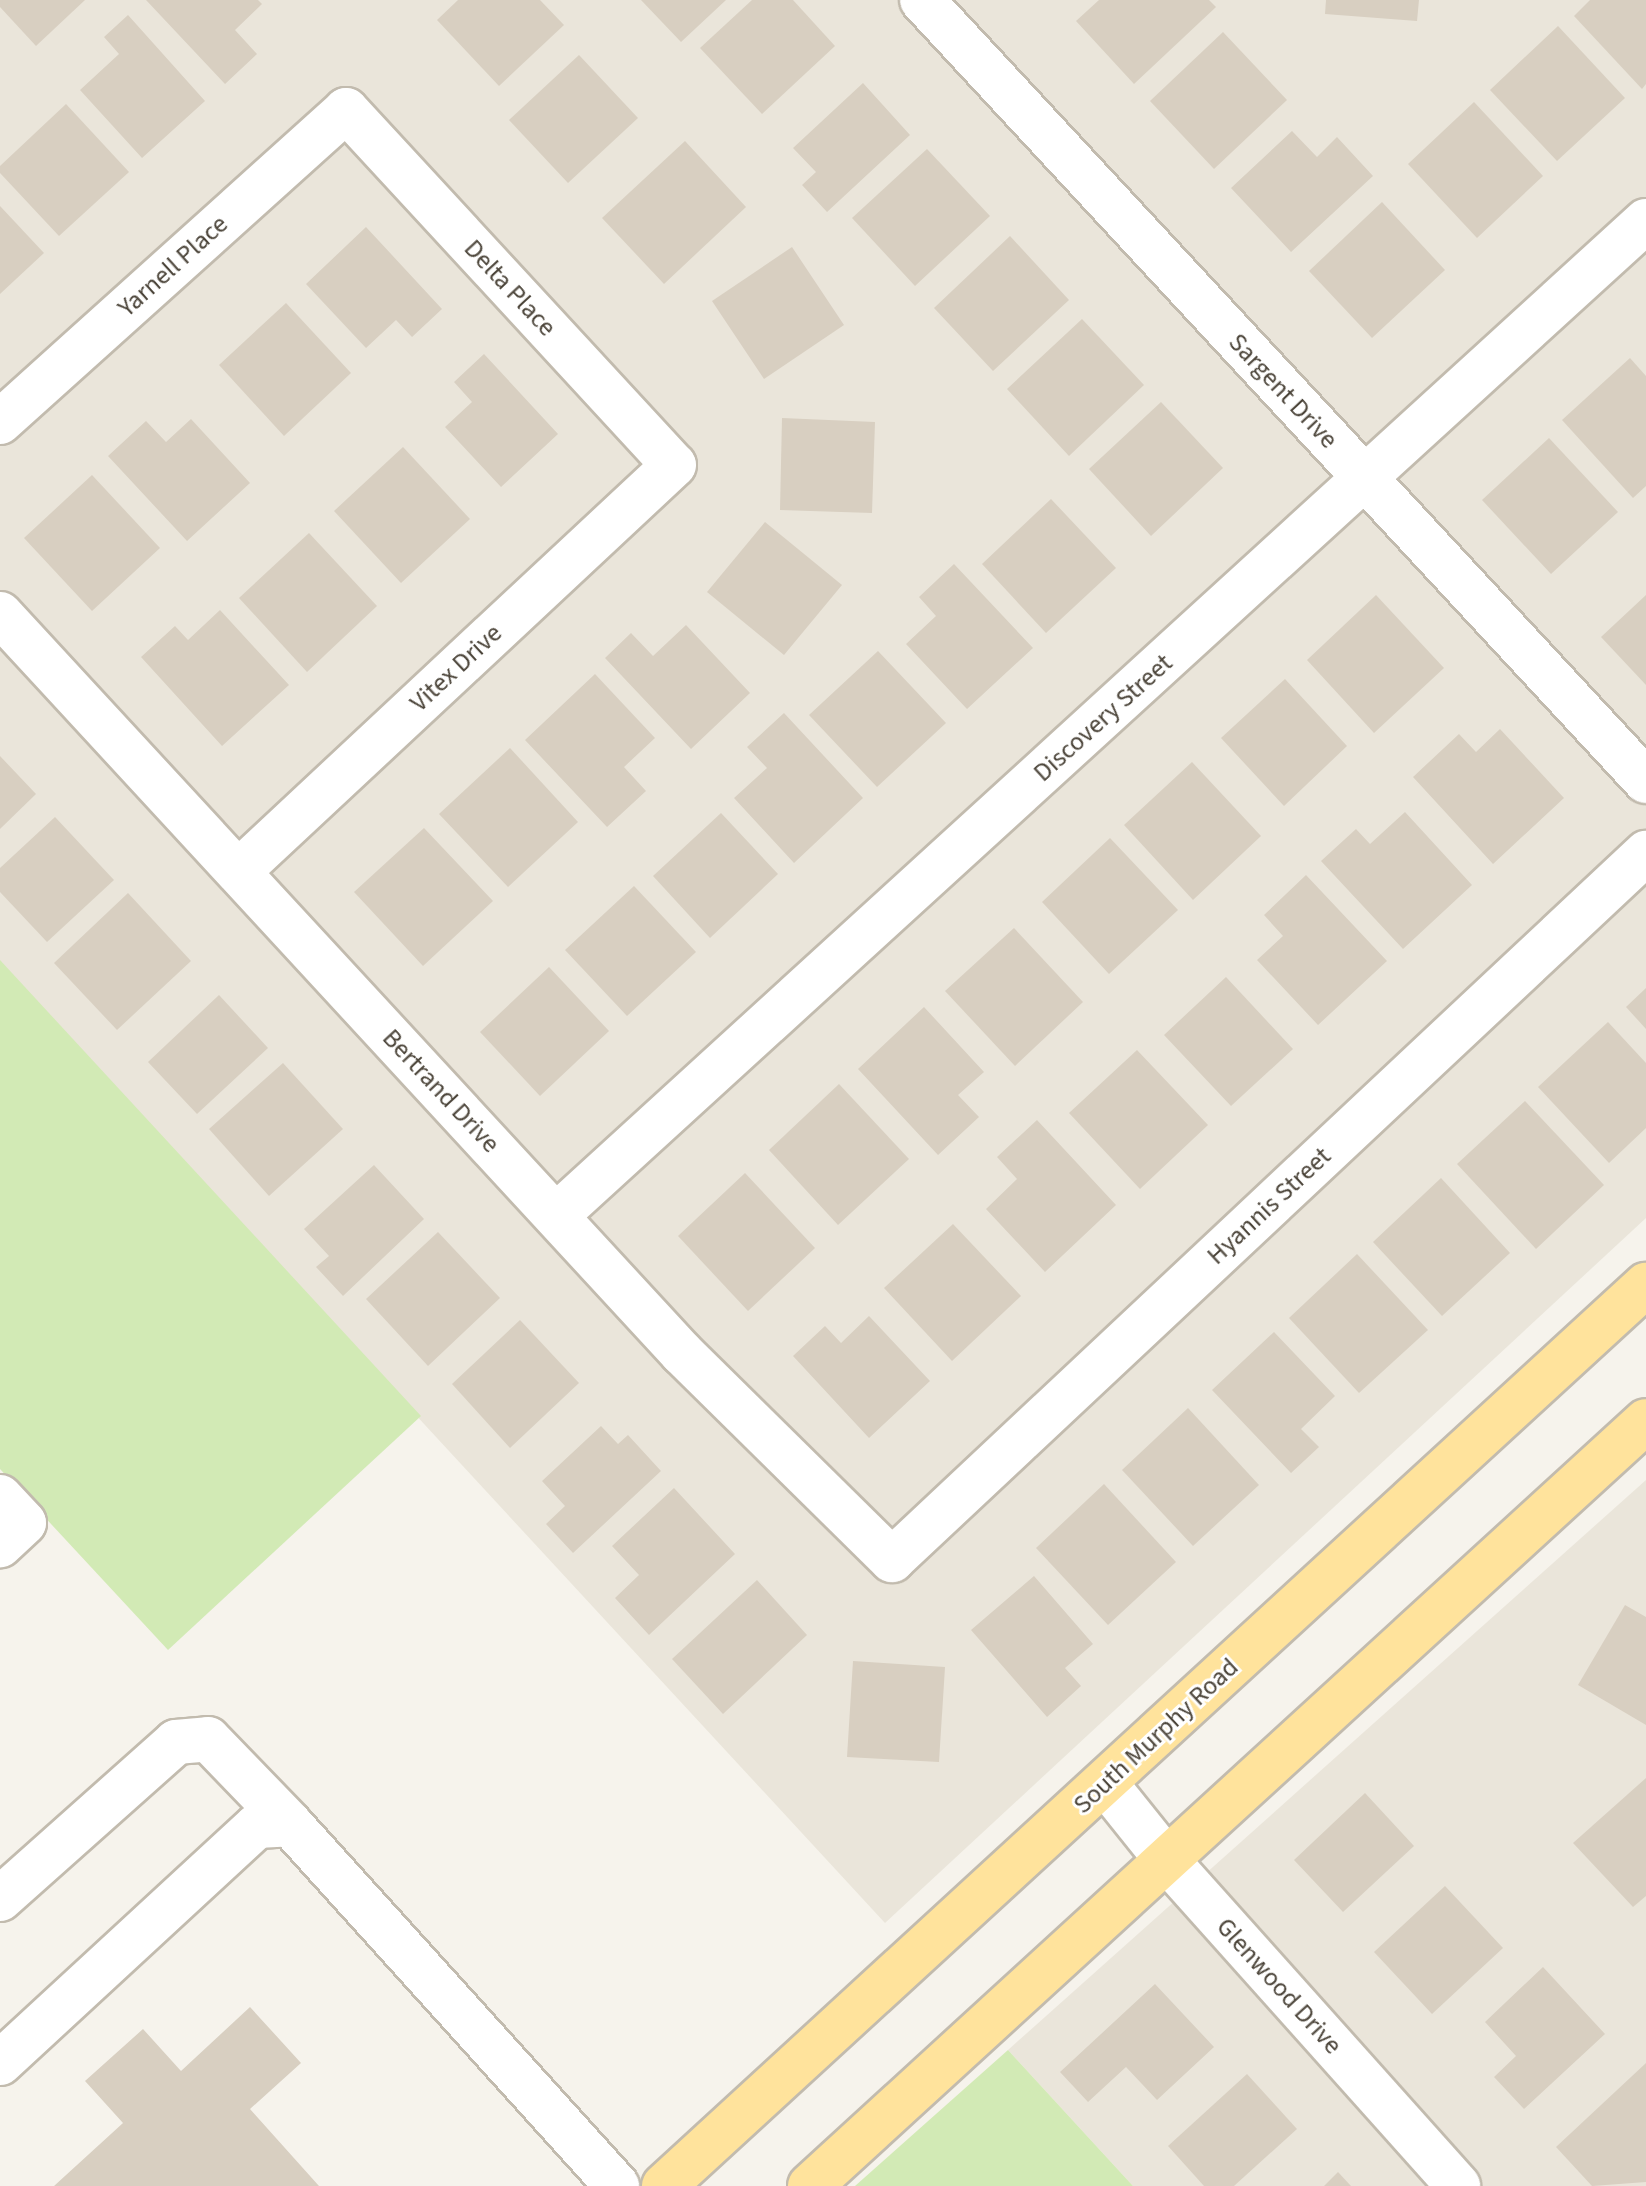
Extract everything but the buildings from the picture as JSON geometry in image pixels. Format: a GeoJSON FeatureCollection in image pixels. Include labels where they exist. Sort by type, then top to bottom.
{"type":"FeatureCollection","features":[{"type":"Feature","properties":{"kind":"main road","name":"South Murphy Road"},"geometry":{"type":"LineString","coordinates":[[664,2186],[1646,1285]]}},
{"type":"Feature","properties":{"kind":"main road"},"geometry":{"type":"LineString","coordinates":[[810,2186],[1646,1421]]}},
{"type":"Feature","properties":{"kind":"street","name":"Sargent Drive"},"geometry":{"type":"LineString","coordinates":[[922,0],[1646,781]]}},
{"type":"Feature","properties":{"kind":"street","name":"Yarnell Place"},"geometry":{"type":"LineString","coordinates":[[0,422],[346,110]]}},
{"type":"Feature","properties":{"kind":"street","name":"Delta Place"},"geometry":{"type":"LineString","coordinates":[[346,110],[674,465]]}},
{"type":"Feature","properties":{"kind":"street","name":"Discovery Street"},"geometry":{"type":"LineString","coordinates":[[558,1214],[1646,221]]}},
{"type":"Feature","properties":{"kind":"street","name":"Vitex Drive"},"geometry":{"type":"LineString","coordinates":[[239,871],[674,465]]}},
{"type":"Feature","properties":{"kind":"street","name":"Bertrand Drive"},"geometry":{"type":"LineString","coordinates":[[0,614],[558,1214],[682,1353],[892,1560]]}},
{"type":"Feature","properties":{"kind":"street","name":"Hyannis Street"},"geometry":{"type":"LineString","coordinates":[[892,1560],[1646,853]]}},
{"type":"Feature","properties":{"kind":"street"},"geometry":{"type":"LineString","coordinates":[[0,1497],[24,1523],[0,1545]]}},
{"type":"Feature","properties":{"kind":"street"},"geometry":{"type":"LineString","coordinates":[[0,1899],[176,1742],[208,1739],[290,1824],[617,2186]]}},
{"type":"Feature","properties":{"kind":"street","name":"Glenwood Drive"},"geometry":{"type":"LineString","coordinates":[[1105,1783],[1165,1858],[1458,2186]]}},
{"type":"Feature","properties":{"kind":"street"},"geometry":{"type":"LineString","coordinates":[[0,2063],[257,1826],[290,1824]]}},
{"type":"Feature","properties":{"kind":"shaded area"},"geometry":{"type":"Polygon","coordinates":[[[0,0],[1646,0],[1646,1218],[885,1923],[0,965],[0,0]]]}},
{"type":"Feature","properties":{"kind":"shaded area"},"geometry":{"type":"Polygon","coordinates":[[[1646,1480],[1646,2186],[1133,2186],[1008,2050],[1646,1480]]]}},
{"type":"Feature","properties":{"kind":"green space"},"geometry":{"type":"Polygon","coordinates":[[[0,960],[421,1416],[168,1650],[0,1469],[0,960]]]}},
{"type":"Feature","properties":{"kind":"green space"},"geometry":{"type":"Polygon","coordinates":[[[1008,2050],[1133,2186],[855,2186],[1008,2050]]]}}]}
